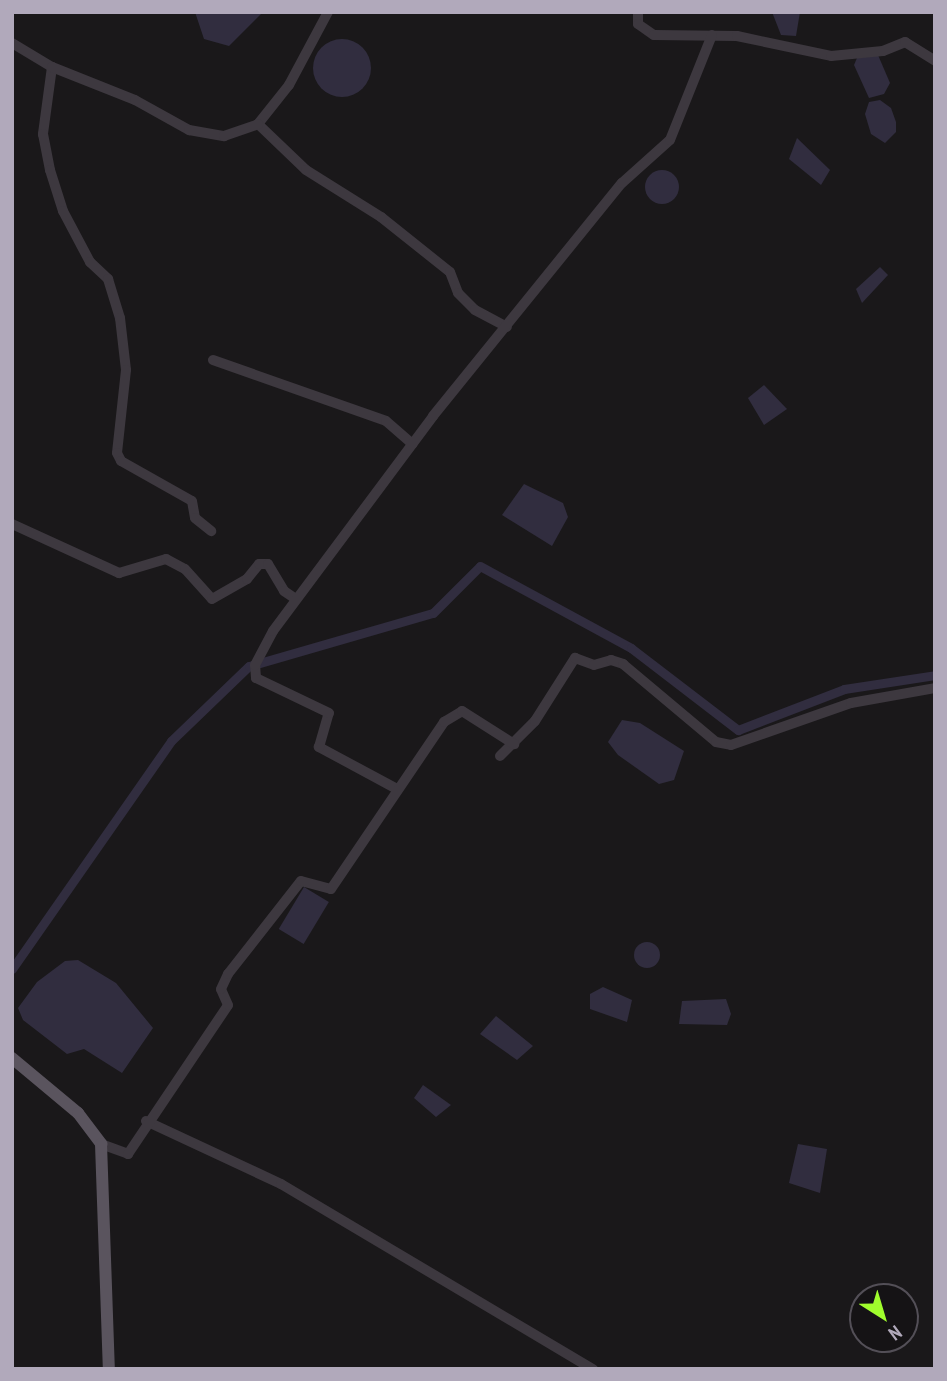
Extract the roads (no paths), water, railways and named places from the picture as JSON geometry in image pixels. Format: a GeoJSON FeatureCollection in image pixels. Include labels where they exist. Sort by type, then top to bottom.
{"type":"FeatureCollection","features":[{"type":"Feature","properties":{"kind":"main road"},"geometry":{"type":"LineString","coordinates":[[12,1058],[78,1113],[101,1144],[109,1369]]}},
{"type":"Feature","properties":{"kind":"street"},"geometry":{"type":"LineString","coordinates":[[12,43],[52,67],[189,130],[224,136],[258,124],[289,85],[328,12]]}},
{"type":"Feature","properties":{"kind":"street"},"geometry":{"type":"LineString","coordinates":[[638,12],[638,24],[654,35],[712,35],[766,40],[831,56],[883,51],[905,42],[935,61]]}},
{"type":"Feature","properties":{"kind":"street"},"geometry":{"type":"LineString","coordinates":[[397,789],[319,747],[329,713],[257,678],[256,665],[265,644],[296,598],[412,444],[622,183],[679,126],[712,35]]}},
{"type":"Feature","properties":{"kind":"street"},"geometry":{"type":"LineString","coordinates":[[52,67],[43,134],[50,170],[63,211],[90,262],[108,279],[121,318],[126,370],[117,453],[121,461],[191,501],[195,518],[211,531]]}},
{"type":"Feature","properties":{"kind":"street"},"geometry":{"type":"LineString","coordinates":[[258,124],[306,170],[381,217],[450,272],[458,293],[475,310],[507,327]]}},
{"type":"Feature","properties":{"kind":"street"},"geometry":{"type":"LineString","coordinates":[[212,360],[386,421],[412,444]]}},
{"type":"Feature","properties":{"kind":"street"},"geometry":{"type":"LineString","coordinates":[[12,524],[118,573],[166,559],[185,569],[212,598],[247,579],[263,562],[296,598]]}},
{"type":"Feature","properties":{"kind":"street"},"geometry":{"type":"LineString","coordinates":[[500,757],[514,744],[575,658],[594,665],[611,660],[623,664],[668,696],[709,736],[731,745],[851,703],[935,688]]}},
{"type":"Feature","properties":{"kind":"street"},"geometry":{"type":"LineString","coordinates":[[101,1144],[128,1154],[146,1121],[228,1006],[221,989],[228,974],[301,881],[331,889],[397,789],[456,711],[514,744]]}},
{"type":"Feature","properties":{"kind":"street"},"geometry":{"type":"LineString","coordinates":[[146,1121],[281,1184],[593,1369]]}},
{"type":"Feature","properties":{"kind":"waterway"},"geometry":{"type":"LineString","coordinates":[[12,969],[171,741],[249,666],[433,613],[480,566],[631,648],[738,730],[844,689],[935,675]]}}]}
